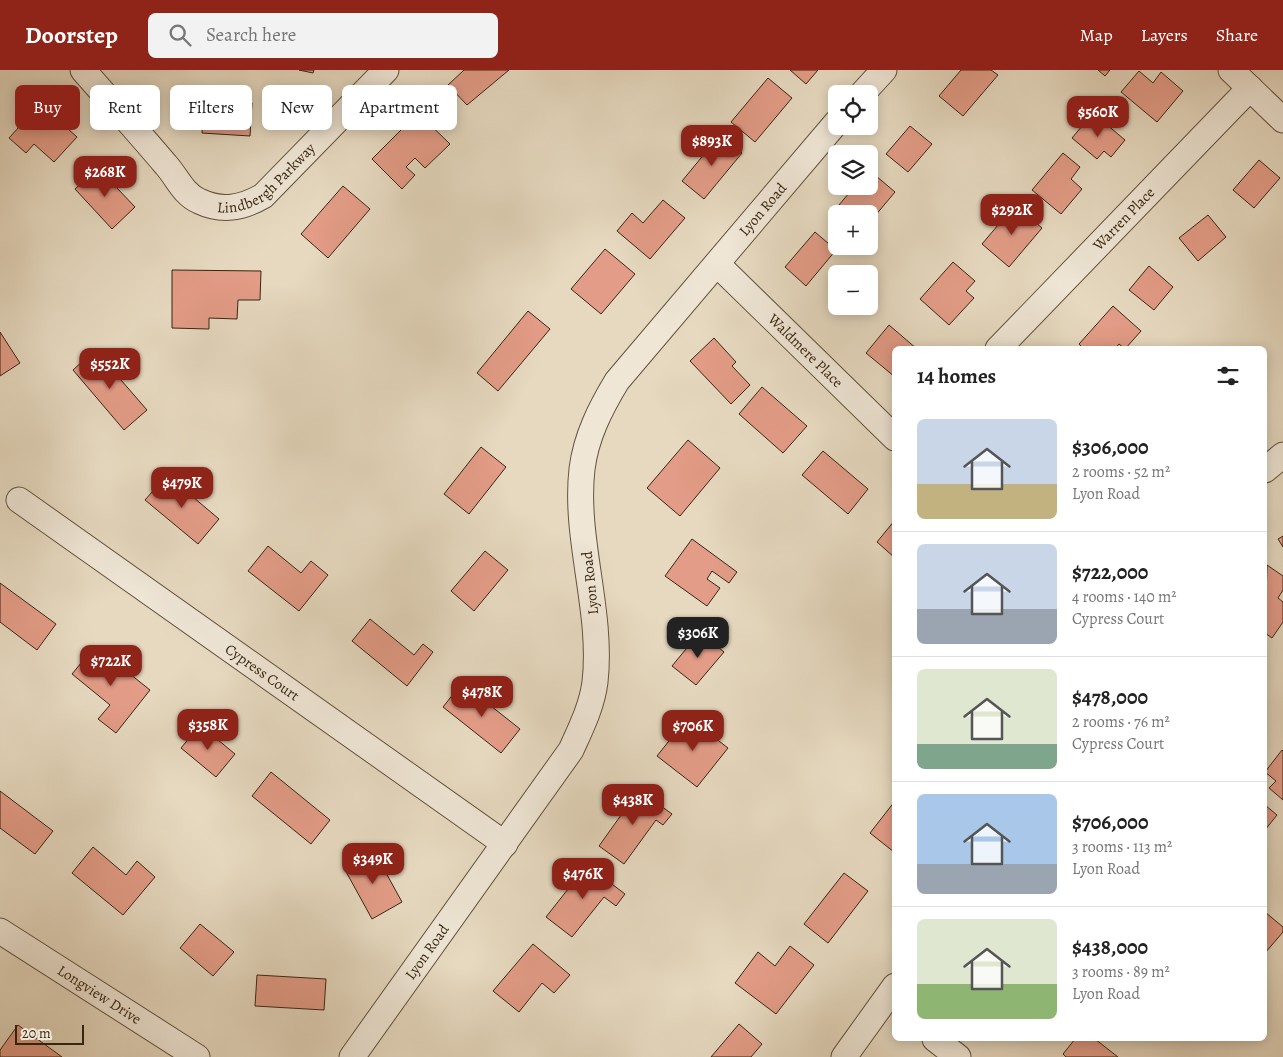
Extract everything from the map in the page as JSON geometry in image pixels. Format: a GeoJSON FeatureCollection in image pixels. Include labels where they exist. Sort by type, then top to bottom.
{"type":"FeatureCollection","features":[{"type":"Feature","properties":{"kind":"street","name":"Lindbergh Parkway"},"geometry":{"type":"LineString","coordinates":[[83,70],[168,168],[182,189],[197,201],[214,207],[232,208],[249,204],[264,196],[386,70]]}},
{"type":"Feature","properties":{"kind":"street"},"geometry":{"type":"LineString","coordinates":[[870,85],[884,70]]}},
{"type":"Feature","properties":{"kind":"street"},"geometry":{"type":"LineString","coordinates":[[1231,70],[1283,120]]}},
{"type":"Feature","properties":{"kind":"street","name":"Warren Place"},"geometry":{"type":"LineString","coordinates":[[1001,346],[1250,88]]}},
{"type":"Feature","properties":{"kind":"street","name":"Lyon Road"},"geometry":{"type":"LineString","coordinates":[[352,1057],[571,750],[586,718],[595,684],[597,648],[580,498],[582,469],[588,440],[600,409],[617,381],[828,132]]}},
{"type":"Feature","properties":{"kind":"street","name":"Waldmere Place"},"geometry":{"type":"LineString","coordinates":[[717,264],[892,435]]}},
{"type":"Feature","properties":{"kind":"street"},"geometry":{"type":"LineString","coordinates":[[1267,468],[1283,456]]}},
{"type":"Feature","properties":{"kind":"street","name":"Cypress Court"},"geometry":{"type":"LineString","coordinates":[[19,500],[505,844]]}},
{"type":"Feature","properties":{"kind":"street","name":"Longview Drive"},"geometry":{"type":"LineString","coordinates":[[0,932],[197,1057]]}},
{"type":"Feature","properties":{"kind":"street"},"geometry":{"type":"LineString","coordinates":[[844,1057],[892,998]]}},
{"type":"Feature","properties":{"kind":"street"},"geometry":{"type":"LineString","coordinates":[[938,1041],[958,1057]]}},
{"type":"Feature","properties":{"kind":"building"},"geometry":{"type":"Polygon","coordinates":[[[299,70],[314,70],[313,73],[299,70]]]}},
{"type":"Feature","properties":{"kind":"building"},"geometry":{"type":"Polygon","coordinates":[[[464,70],[509,70],[467,105],[457,94],[457,85],[448,85],[464,70]]]}},
{"type":"Feature","properties":{"kind":"building"},"geometry":{"type":"Polygon","coordinates":[[[790,70],[818,70],[806,84],[790,70]]]}},
{"type":"Feature","properties":{"kind":"building"},"geometry":{"type":"Polygon","coordinates":[[[961,70],[991,70],[998,75],[963,116],[939,96],[961,70]]]}},
{"type":"Feature","properties":{"kind":"building"},"geometry":{"type":"Polygon","coordinates":[[[1098,70],[1110,70],[1105,76],[1098,70]]]}},
{"type":"Feature","properties":{"kind":"building"},"geometry":{"type":"Polygon","coordinates":[[[1139,71],[1153,83],[1161,72],[1183,91],[1157,122],[1121,92],[1139,71]]]}},
{"type":"Feature","properties":{"kind":"building"},"geometry":{"type":"Polygon","coordinates":[[[768,78],[792,98],[755,142],[731,122],[768,78]]]}},
{"type":"Feature","properties":{"kind":"building"},"geometry":{"type":"Polygon","coordinates":[[[1093,113],[1125,140],[1111,157],[1104,151],[1097,159],[1072,138],[1093,113]]]}},
{"type":"Feature","properties":{"kind":"building"},"geometry":{"type":"Polygon","coordinates":[[[910,126],[932,144],[908,172],[886,154],[910,126]]]}},
{"type":"Feature","properties":{"kind":"building"},"geometry":{"type":"Polygon","coordinates":[[[16,130],[69,130],[77,137],[54,162],[34,144],[26,153],[9,138],[16,130]]]}},
{"type":"Feature","properties":{"kind":"building"},"geometry":{"type":"Polygon","coordinates":[[[202,130],[250,130],[250,136],[202,133],[202,130]]]}},
{"type":"Feature","properties":{"kind":"building"},"geometry":{"type":"Polygon","coordinates":[[[401,130],[436,130],[450,144],[425,168],[415,158],[406,167],[415,175],[402,189],[372,159],[401,130]]]}},
{"type":"Feature","properties":{"kind":"building"},"geometry":{"type":"Polygon","coordinates":[[[720,135],[742,153],[704,199],[682,181],[720,135]]]}},
{"type":"Feature","properties":{"kind":"building"},"geometry":{"type":"Polygon","coordinates":[[[1063,153],[1080,167],[1071,179],[1082,189],[1061,214],[1032,190],[1063,153]]]}},
{"type":"Feature","properties":{"kind":"building"},"geometry":{"type":"Polygon","coordinates":[[[1259,160],[1280,178],[1254,208],[1233,190],[1259,160]]]}},
{"type":"Feature","properties":{"kind":"building"},"geometry":{"type":"Polygon","coordinates":[[[98,168],[135,207],[112,229],[75,189],[98,168]]]}},
{"type":"Feature","properties":{"kind":"building"},"geometry":{"type":"Polygon","coordinates":[[[878,178],[895,192],[878,212],[878,205],[839,205],[847,195],[878,195],[878,178]]]}},
{"type":"Feature","properties":{"kind":"building"},"geometry":{"type":"Polygon","coordinates":[[[343,186],[370,209],[328,258],[301,234],[343,186]]]}},
{"type":"Feature","properties":{"kind":"building"},"geometry":{"type":"Polygon","coordinates":[[[663,200],[685,218],[650,259],[617,231],[632,213],[643,223],[663,200]]]}},
{"type":"Feature","properties":{"kind":"building"},"geometry":{"type":"Polygon","coordinates":[[[1015,205],[1042,228],[1009,267],[982,244],[1015,205]]]}},
{"type":"Feature","properties":{"kind":"building"},"geometry":{"type":"Polygon","coordinates":[[[1208,215],[1226,237],[1198,261],[1179,238],[1208,215]]]}},
{"type":"Feature","properties":{"kind":"building"},"geometry":{"type":"Polygon","coordinates":[[[815,232],[828,243],[828,255],[832,255],[806,286],[785,267],[815,232]]]}},
{"type":"Feature","properties":{"kind":"building"},"geometry":{"type":"Polygon","coordinates":[[[605,249],[635,274],[601,314],[571,289],[605,249]]]}},
{"type":"Feature","properties":{"kind":"building"},"geometry":{"type":"Polygon","coordinates":[[[953,262],[975,281],[966,291],[974,298],[949,325],[920,299],[953,262]]]}},
{"type":"Feature","properties":{"kind":"building"},"geometry":{"type":"Polygon","coordinates":[[[1149,266],[1173,287],[1154,310],[1129,290],[1149,266]]]}},
{"type":"Feature","properties":{"kind":"building"},"geometry":{"type":"Polygon","coordinates":[[[172,270],[261,271],[260,300],[238,300],[237,319],[209,318],[209,329],[172,328],[172,270]]]}},
{"type":"Feature","properties":{"kind":"building"},"geometry":{"type":"Polygon","coordinates":[[[1113,306],[1141,331],[1128,346],[1119,344],[1117,346],[1081,346],[1079,344],[1113,306]]]}},
{"type":"Feature","properties":{"kind":"building"},"geometry":{"type":"Polygon","coordinates":[[[528,311],[550,329],[498,391],[477,373],[528,311]]]}},
{"type":"Feature","properties":{"kind":"building"},"geometry":{"type":"Polygon","coordinates":[[[889,325],[914,346],[892,346],[892,375],[866,353],[889,325]]]}},
{"type":"Feature","properties":{"kind":"building"},"geometry":{"type":"Polygon","coordinates":[[[0,332],[20,363],[0,376],[0,332]]]}},
{"type":"Feature","properties":{"kind":"building"},"geometry":{"type":"Polygon","coordinates":[[[714,338],[736,362],[732,366],[750,385],[731,404],[690,361],[714,338]]]}},
{"type":"Feature","properties":{"kind":"building"},"geometry":{"type":"Polygon","coordinates":[[[95,350],[147,410],[124,430],[73,370],[95,350]]]}},
{"type":"Feature","properties":{"kind":"building"},"geometry":{"type":"Polygon","coordinates":[[[762,387],[807,426],[783,453],[739,414],[762,387]]]}},
{"type":"Feature","properties":{"kind":"building"},"geometry":{"type":"Polygon","coordinates":[[[688,440],[720,468],[680,516],[647,488],[688,440]]]}},
{"type":"Feature","properties":{"kind":"building"},"geometry":{"type":"Polygon","coordinates":[[[481,447],[506,467],[469,514],[444,494],[481,447]]]}},
{"type":"Feature","properties":{"kind":"building"},"geometry":{"type":"Polygon","coordinates":[[[823,451],[868,489],[848,514],[802,475],[823,451]]]}},
{"type":"Feature","properties":{"kind":"building"},"geometry":{"type":"Polygon","coordinates":[[[167,475],[219,519],[198,544],[145,500],[167,475]]]}},
{"type":"Feature","properties":{"kind":"building"},"geometry":{"type":"Polygon","coordinates":[[[892,524],[892,555],[877,542],[892,524]]]}},
{"type":"Feature","properties":{"kind":"building"},"geometry":{"type":"Polygon","coordinates":[[[1283,536],[1283,547],[1278,539],[1283,536]]]}},
{"type":"Feature","properties":{"kind":"building"},"geometry":{"type":"Polygon","coordinates":[[[692,539],[737,572],[729,583],[712,571],[707,579],[720,588],[707,606],[665,576],[692,539]]]}},
{"type":"Feature","properties":{"kind":"building"},"geometry":{"type":"Polygon","coordinates":[[[268,546],[301,573],[311,561],[328,575],[299,611],[248,571],[268,546]]]}},
{"type":"Feature","properties":{"kind":"building"},"geometry":{"type":"Polygon","coordinates":[[[485,551],[508,570],[474,611],[451,591],[485,551]]]}},
{"type":"Feature","properties":{"kind":"building"},"geometry":{"type":"Polygon","coordinates":[[[1267,565],[1283,576],[1283,590],[1278,598],[1283,602],[1283,622],[1272,638],[1267,634],[1267,565]]]}},
{"type":"Feature","properties":{"kind":"building"},"geometry":{"type":"Polygon","coordinates":[[[0,583],[56,624],[37,650],[0,622],[0,583]]]}},
{"type":"Feature","properties":{"kind":"building"},"geometry":{"type":"Polygon","coordinates":[[[370,619],[414,655],[423,644],[433,652],[407,686],[352,641],[370,619]]]}},
{"type":"Feature","properties":{"kind":"building"},"geometry":{"type":"Polygon","coordinates":[[[700,632],[724,652],[696,685],[672,666],[700,632]]]}},
{"type":"Feature","properties":{"kind":"building"},"geometry":{"type":"Polygon","coordinates":[[[95,646],[150,690],[116,733],[98,719],[110,705],[72,674],[95,646]]]}},
{"type":"Feature","properties":{"kind":"building"},"geometry":{"type":"Polygon","coordinates":[[[462,683],[520,729],[501,753],[443,707],[462,683]]]}},
{"type":"Feature","properties":{"kind":"building"},"geometry":{"type":"Polygon","coordinates":[[[688,717],[728,748],[697,787],[657,756],[688,717]]]}},
{"type":"Feature","properties":{"kind":"building"},"geometry":{"type":"Polygon","coordinates":[[[200,725],[235,754],[216,777],[181,748],[200,725]]]}},
{"type":"Feature","properties":{"kind":"building"},"geometry":{"type":"Polygon","coordinates":[[[1282,750],[1283,800],[1269,788],[1276,781],[1267,774],[1267,769],[1282,750]]]}},
{"type":"Feature","properties":{"kind":"building"},"geometry":{"type":"Polygon","coordinates":[[[271,772],[330,820],[311,844],[252,796],[271,772]]]}},
{"type":"Feature","properties":{"kind":"building"},"geometry":{"type":"Polygon","coordinates":[[[639,790],[672,814],[663,825],[656,820],[624,864],[599,846],[639,790]]]}},
{"type":"Feature","properties":{"kind":"building"},"geometry":{"type":"Polygon","coordinates":[[[0,791],[53,831],[35,854],[0,828],[0,791]]]}},
{"type":"Feature","properties":{"kind":"building"},"geometry":{"type":"Polygon","coordinates":[[[892,805],[892,850],[870,833],[892,805]]]}},
{"type":"Feature","properties":{"kind":"building"},"geometry":{"type":"Polygon","coordinates":[[[1267,807],[1277,815],[1267,828],[1267,807]]]}},
{"type":"Feature","properties":{"kind":"building"},"geometry":{"type":"Polygon","coordinates":[[[93,847],[126,875],[137,861],[155,877],[123,915],[72,873],[93,847]]]}},
{"type":"Feature","properties":{"kind":"building"},"geometry":{"type":"Polygon","coordinates":[[[374,851],[402,902],[372,919],[344,868],[374,851]]]}},
{"type":"Feature","properties":{"kind":"building"},"geometry":{"type":"Polygon","coordinates":[[[587,865],[625,894],[616,906],[604,897],[572,937],[546,917],[587,865]]]}},
{"type":"Feature","properties":{"kind":"building"},"geometry":{"type":"Polygon","coordinates":[[[844,873],[868,891],[828,943],[804,924],[844,873]]]}},
{"type":"Feature","properties":{"kind":"building"},"geometry":{"type":"Polygon","coordinates":[[[1267,914],[1283,927],[1283,932],[1267,951],[1267,914]]]}},
{"type":"Feature","properties":{"kind":"building"},"geometry":{"type":"Polygon","coordinates":[[[200,924],[234,952],[213,976],[180,948],[200,924]]]}},
{"type":"Feature","properties":{"kind":"building"},"geometry":{"type":"Polygon","coordinates":[[[533,944],[570,975],[554,993],[542,983],[519,1012],[493,991],[533,944]]]}},
{"type":"Feature","properties":{"kind":"building"},"geometry":{"type":"Polygon","coordinates":[[[790,946],[814,965],[776,1014],[735,983],[758,952],[775,966],[790,946]]]}},
{"type":"Feature","properties":{"kind":"building"},"geometry":{"type":"Polygon","coordinates":[[[257,975],[326,979],[324,1010],[255,1006],[257,975]]]}},
{"type":"Feature","properties":{"kind":"building"},"geometry":{"type":"Polygon","coordinates":[[[739,1024],[762,1044],[751,1057],[711,1057],[739,1024]]]}},
{"type":"Feature","properties":{"kind":"building"},"geometry":{"type":"Polygon","coordinates":[[[18,1025],[62,1057],[0,1057],[0,1050],[18,1025]]]}},
{"type":"Feature","properties":{"kind":"building"},"geometry":{"type":"Polygon","coordinates":[[[1073,1041],[1098,1041],[1118,1057],[1066,1057],[1063,1054],[1073,1041]]]}}]}
